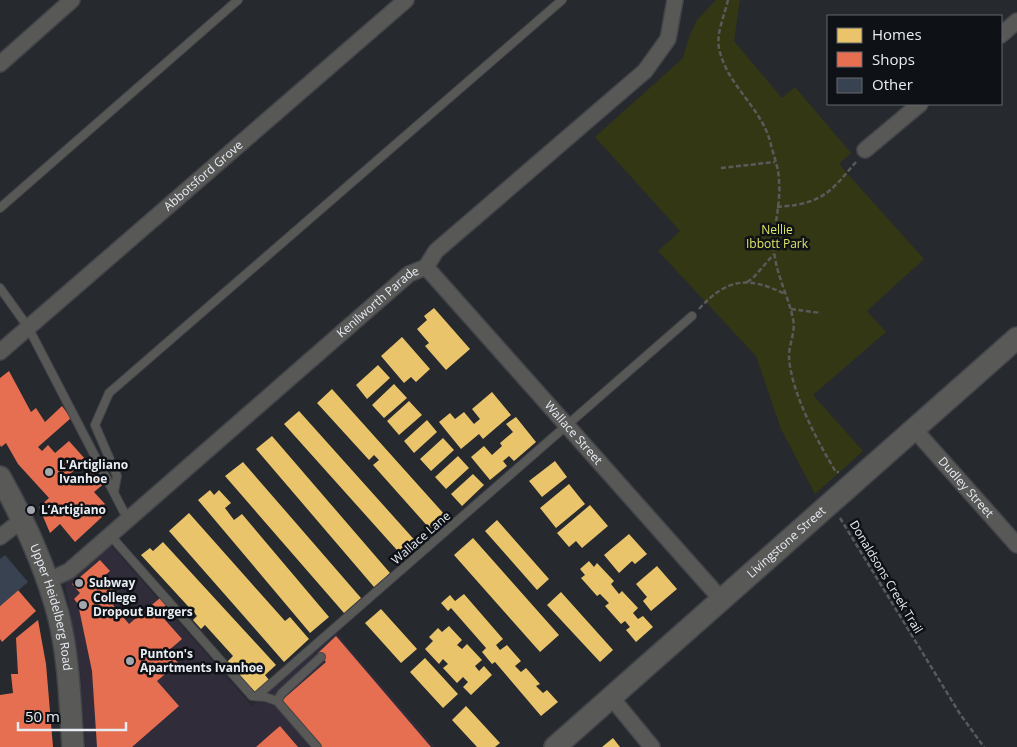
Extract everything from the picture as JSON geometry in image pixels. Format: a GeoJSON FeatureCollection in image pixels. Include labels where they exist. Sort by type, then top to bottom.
{"type":"FeatureCollection","features":[{"type":"Feature","properties":{"kind":"main road","name":"Livingstone Street"},"geometry":{"type":"LineString","coordinates":[[555,747],[1017,338]]}},
{"type":"Feature","properties":{"kind":"main road","name":"Upper Heidelberg Road"},"geometry":{"type":"LineString","coordinates":[[0,477],[22,520],[47,581],[58,615],[67,667],[72,747]]}},
{"type":"Feature","properties":{"kind":"street"},"geometry":{"type":"LineString","coordinates":[[0,64],[72,0]]}},
{"type":"Feature","properties":{"kind":"street","name":"Abbotsford Grove"},"geometry":{"type":"LineString","coordinates":[[0,352],[406,0]]}},
{"type":"Feature","properties":{"kind":"street","name":"Kenilworth Parade"},"geometry":{"type":"LineString","coordinates":[[47,581],[69,571],[409,274],[426,266],[436,251],[645,71],[668,39],[675,0]]}},
{"type":"Feature","properties":{"kind":"street"},"geometry":{"type":"LineString","coordinates":[[1002,34],[1017,21]]}},
{"type":"Feature","properties":{"kind":"street"},"geometry":{"type":"LineString","coordinates":[[865,150],[919,105]]}},
{"type":"Feature","properties":{"kind":"street","name":"Wallace Street"},"geometry":{"type":"LineString","coordinates":[[426,266],[721,599]]}},
{"type":"Feature","properties":{"kind":"street","name":"Dudley Street"},"geometry":{"type":"LineString","coordinates":[[914,428],[1017,545]]}},
{"type":"Feature","properties":{"kind":"street"},"geometry":{"type":"LineString","coordinates":[[0,537],[22,520]]}},
{"type":"Feature","properties":{"kind":"street"},"geometry":{"type":"LineString","coordinates":[[611,697],[652,747]]}},
{"type":"Feature","properties":{"kind":"lane"},"geometry":{"type":"LineString","coordinates":[[0,208],[238,0]]}},
{"type":"Feature","properties":{"kind":"lane"},"geometry":{"type":"LineString","coordinates":[[114,492],[117,476],[95,425],[108,394],[562,0]]}},
{"type":"Feature","properties":{"kind":"lane"},"geometry":{"type":"LineString","coordinates":[[0,288],[28,327],[128,518]]}},
{"type":"Feature","properties":{"kind":"lane","name":"Wallace Lane"},"geometry":{"type":"LineString","coordinates":[[257,696],[692,316]]}},
{"type":"Feature","properties":{"kind":"lane"},"geometry":{"type":"LineString","coordinates":[[110,534],[252,696],[277,701],[318,747]]}},
{"type":"Feature","properties":{"kind":"lane"},"geometry":{"type":"LineString","coordinates":[[277,701],[282,693],[321,658]]}},
{"type":"Feature","properties":{"kind":"path"},"geometry":{"type":"LineString","coordinates":[[728,0],[719,34],[718,47],[727,70],[749,104],[762,119],[780,180],[774,252],[777,271],[794,322],[789,355],[791,370],[804,413],[836,472],[841,473],[851,484]]}},
{"type":"Feature","properties":{"kind":"path"},"geometry":{"type":"LineString","coordinates":[[777,207],[807,202],[820,197],[835,186],[865,150]]}},
{"type":"Feature","properties":{"kind":"path"},"geometry":{"type":"LineString","coordinates":[[721,168],[775,162]]}},
{"type":"Feature","properties":{"kind":"path"},"geometry":{"type":"LineString","coordinates":[[747,282],[753,278],[774,252]]}},
{"type":"Feature","properties":{"kind":"path"},"geometry":{"type":"LineString","coordinates":[[692,316],[723,288],[741,282],[773,288],[786,295]]}},
{"type":"Feature","properties":{"kind":"path"},"geometry":{"type":"LineString","coordinates":[[791,309],[821,313]]}},
{"type":"Feature","properties":{"kind":"path","name":"Donaldsons Creek Trail"},"geometry":{"type":"LineString","coordinates":[[838,515],[960,714],[984,747]]}},
{"type":"Feature","properties":{"kind":"shaded area"},"geometry":{"type":"Polygon","coordinates":[[[108,542],[252,706],[336,633],[435,747],[86,747],[80,670],[65,583],[108,542]]]}},
{"type":"Feature","properties":{"kind":"green space","name":"Nellie Ibbott Park"},"geometry":{"type":"Polygon","coordinates":[[[716,0],[740,0],[734,41],[782,98],[795,87],[851,153],[839,164],[924,259],[867,311],[886,332],[813,395],[863,451],[815,494],[781,429],[756,356],[658,251],[680,231],[595,137],[683,58],[689,37],[697,20],[716,0]]]}},
{"type":"Feature","properties":{"kind":"building: Homes"},"geometry":{"type":"Polygon","coordinates":[[[434,308],[470,349],[446,370],[425,346],[429,343],[417,329],[427,320],[424,316],[434,308]]]}},
{"type":"Feature","properties":{"kind":"building: Homes"},"geometry":{"type":"Polygon","coordinates":[[[402,337],[430,369],[416,382],[411,377],[404,383],[381,356],[402,337]]]}},
{"type":"Feature","properties":{"kind":"building: Homes"},"geometry":{"type":"Polygon","coordinates":[[[378,365],[390,378],[367,399],[356,385],[378,365]]]}},
{"type":"Feature","properties":{"kind":"building: Homes"},"geometry":{"type":"Polygon","coordinates":[[[394,384],[407,398],[384,418],[372,405],[394,384]]]}},
{"type":"Feature","properties":{"kind":"building: Homes"},"geometry":{"type":"Polygon","coordinates":[[[332,389],[445,515],[430,529],[373,465],[379,460],[374,455],[369,460],[317,403],[332,389]]]}},
{"type":"Feature","properties":{"kind":"building: Homes"},"geometry":{"type":"Polygon","coordinates":[[[492,392],[511,415],[483,439],[479,434],[461,449],[439,422],[450,413],[455,419],[464,412],[474,424],[480,419],[472,409],[492,392]]]}},
{"type":"Feature","properties":{"kind":"building: Homes"},"geometry":{"type":"Polygon","coordinates":[[[409,401],[422,415],[399,435],[387,421],[409,401]]]}},
{"type":"Feature","properties":{"kind":"building: Homes"},"geometry":{"type":"Polygon","coordinates":[[[299,411],[419,545],[404,558],[284,424],[299,411]]]}},
{"type":"Feature","properties":{"kind":"building: Homes"},"geometry":{"type":"Polygon","coordinates":[[[516,417],[536,442],[514,461],[509,456],[503,461],[507,466],[490,480],[471,457],[484,446],[492,455],[502,446],[500,443],[513,432],[506,424],[516,417]]]}},
{"type":"Feature","properties":{"kind":"building: Homes"},"geometry":{"type":"Polygon","coordinates":[[[427,420],[437,432],[414,453],[404,441],[427,420]]]}},
{"type":"Feature","properties":{"kind":"building: Homes"},"geometry":{"type":"Polygon","coordinates":[[[272,436],[390,573],[374,587],[256,449],[272,436]]]}},
{"type":"Feature","properties":{"kind":"building: Homes"},"geometry":{"type":"Polygon","coordinates":[[[443,438],[454,450],[431,471],[420,459],[443,438]]]}},
{"type":"Feature","properties":{"kind":"building: Homes"},"geometry":{"type":"Polygon","coordinates":[[[458,456],[469,468],[446,489],[435,477],[458,456]]]}},
{"type":"Feature","properties":{"kind":"building: Homes"},"geometry":{"type":"Polygon","coordinates":[[[555,461],[567,477],[542,497],[529,481],[555,461]]]}},
{"type":"Feature","properties":{"kind":"building: Homes"},"geometry":{"type":"Polygon","coordinates":[[[243,462],[361,598],[344,613],[225,476],[243,462]]]}},
{"type":"Feature","properties":{"kind":"building: Homes"},"geometry":{"type":"Polygon","coordinates":[[[473,474],[484,485],[462,506],[451,494],[473,474]]]}},
{"type":"Feature","properties":{"kind":"building: Homes"},"geometry":{"type":"Polygon","coordinates":[[[569,484],[585,504],[556,528],[540,508],[569,484]]]}},
{"type":"Feature","properties":{"kind":"building: Homes"},"geometry":{"type":"Polygon","coordinates":[[[210,490],[214,495],[219,490],[231,503],[225,508],[234,520],[242,514],[329,617],[310,633],[198,500],[210,490]]]}},
{"type":"Feature","properties":{"kind":"building: Homes"},"geometry":{"type":"Polygon","coordinates":[[[590,505],[608,526],[582,548],[576,541],[569,547],[557,533],[590,505]]]}},
{"type":"Feature","properties":{"kind":"building: Homes"},"geometry":{"type":"Polygon","coordinates":[[[189,513],[285,621],[290,617],[309,639],[284,662],[169,531],[189,513]]]}},
{"type":"Feature","properties":{"kind":"building: Homes"},"geometry":{"type":"Polygon","coordinates":[[[497,520],[549,579],[537,590],[485,531],[497,520]]]}},
{"type":"Feature","properties":{"kind":"building: Homes"},"geometry":{"type":"Polygon","coordinates":[[[629,534],[647,554],[635,564],[632,561],[619,573],[604,555],[629,534]]]}},
{"type":"Feature","properties":{"kind":"building: Homes"},"geometry":{"type":"Polygon","coordinates":[[[473,538],[559,635],[540,652],[454,555],[473,538]]]}},
{"type":"Feature","properties":{"kind":"building: Homes"},"geometry":{"type":"Polygon","coordinates":[[[163,542],[276,665],[265,675],[269,680],[256,693],[227,662],[233,656],[205,625],[201,629],[193,620],[197,616],[141,555],[150,548],[153,551],[163,542]]]}},
{"type":"Feature","properties":{"kind":"building: Homes"},"geometry":{"type":"Polygon","coordinates":[[[589,561],[594,567],[597,563],[614,581],[611,584],[619,594],[622,591],[638,608],[633,613],[638,619],[643,616],[653,627],[636,642],[626,630],[630,627],[625,621],[621,624],[605,606],[609,603],[600,594],[597,596],[581,578],[585,575],[580,569],[589,561]]]}},
{"type":"Feature","properties":{"kind":"building: Homes"},"geometry":{"type":"Polygon","coordinates":[[[657,566],[677,589],[651,611],[643,601],[647,597],[636,584],[657,566]]]}},
{"type":"Feature","properties":{"kind":"building: Homes"},"geometry":{"type":"Polygon","coordinates":[[[561,592],[613,650],[600,662],[547,605],[561,592]]]}},
{"type":"Feature","properties":{"kind":"building: Homes"},"geometry":{"type":"Polygon","coordinates":[[[464,594],[503,639],[496,645],[500,650],[507,645],[521,661],[515,666],[521,672],[526,668],[540,684],[536,686],[543,693],[547,690],[558,702],[541,716],[495,662],[492,664],[482,652],[486,648],[451,608],[448,611],[441,603],[450,595],[455,601],[464,594]]]}},
{"type":"Feature","properties":{"kind":"building: Homes"},"geometry":{"type":"Polygon","coordinates":[[[381,609],[417,649],[401,663],[365,623],[381,609]]]}},
{"type":"Feature","properties":{"kind":"building: Homes"},"geometry":{"type":"Polygon","coordinates":[[[449,626],[462,640],[457,645],[462,649],[467,644],[482,660],[475,666],[479,671],[484,666],[492,675],[471,695],[463,687],[468,682],[463,677],[457,683],[443,668],[448,664],[443,659],[439,664],[425,649],[433,641],[429,637],[438,628],[442,632],[449,626]]]}},
{"type":"Feature","properties":{"kind":"building: Homes"},"geometry":{"type":"Polygon","coordinates":[[[425,658],[458,694],[443,708],[410,672],[425,658]]]}},
{"type":"Feature","properties":{"kind":"building: Homes"},"geometry":{"type":"Polygon","coordinates":[[[466,706],[500,743],[495,747],[477,747],[452,720],[466,706]]]}},
{"type":"Feature","properties":{"kind":"building: Homes"},"geometry":{"type":"Polygon","coordinates":[[[613,738],[620,747],[602,747],[613,738]]]}},
{"type":"Feature","properties":{"kind":"building: Shops"},"geometry":{"type":"Polygon","coordinates":[[[9,371],[31,412],[36,408],[45,422],[62,406],[71,418],[38,447],[42,451],[48,445],[55,453],[69,441],[86,460],[63,480],[66,483],[72,478],[76,482],[93,467],[106,482],[94,492],[105,504],[97,511],[102,517],[75,542],[60,524],[50,533],[39,507],[49,498],[18,464],[6,443],[1,447],[0,445],[0,378],[9,371]]]}},
{"type":"Feature","properties":{"kind":"building: Shops"},"geometry":{"type":"Polygon","coordinates":[[[100,560],[110,571],[103,577],[122,598],[113,605],[129,624],[160,598],[166,605],[159,613],[182,639],[168,651],[178,663],[157,681],[179,706],[132,747],[97,747],[92,671],[78,604],[74,599],[80,593],[72,584],[100,560]]]}},
{"type":"Feature","properties":{"kind":"building: Shops"},"geometry":{"type":"Polygon","coordinates":[[[18,590],[36,611],[2,642],[0,639],[0,606],[18,590]]]}},
{"type":"Feature","properties":{"kind":"building: Shops"},"geometry":{"type":"Polygon","coordinates":[[[38,620],[46,664],[53,747],[0,747],[0,695],[13,693],[11,674],[18,674],[16,638],[38,620]]]}},
{"type":"Feature","properties":{"kind":"building: Shops"},"geometry":{"type":"Polygon","coordinates":[[[336,636],[431,747],[321,747],[281,701],[326,662],[318,653],[336,636]]]}},
{"type":"Feature","properties":{"kind":"building: Shops"},"geometry":{"type":"Polygon","coordinates":[[[280,726],[298,747],[256,747],[273,732],[280,726]]]}},
{"type":"Feature","properties":{"kind":"building: Other"},"geometry":{"type":"Polygon","coordinates":[[[5,555],[28,582],[0,606],[0,559],[5,555]]]}},
{"type":"Feature","properties":{"kind":"place","name":"L'Artigliano Ivanhoe"},"geometry":{"type":"Point","coordinates":[49,472]}},
{"type":"Feature","properties":{"kind":"place","name":"L’Artigiano"},"geometry":{"type":"Point","coordinates":[31,510]}},
{"type":"Feature","properties":{"kind":"place","name":"Subway"},"geometry":{"type":"Point","coordinates":[79,583]}},
{"type":"Feature","properties":{"kind":"place","name":"College Dropout Burgers"},"geometry":{"type":"Point","coordinates":[83,605]}},
{"type":"Feature","properties":{"kind":"place","name":"Punton's Apartments Ivanhoe"},"geometry":{"type":"Point","coordinates":[130,661]}}]}
